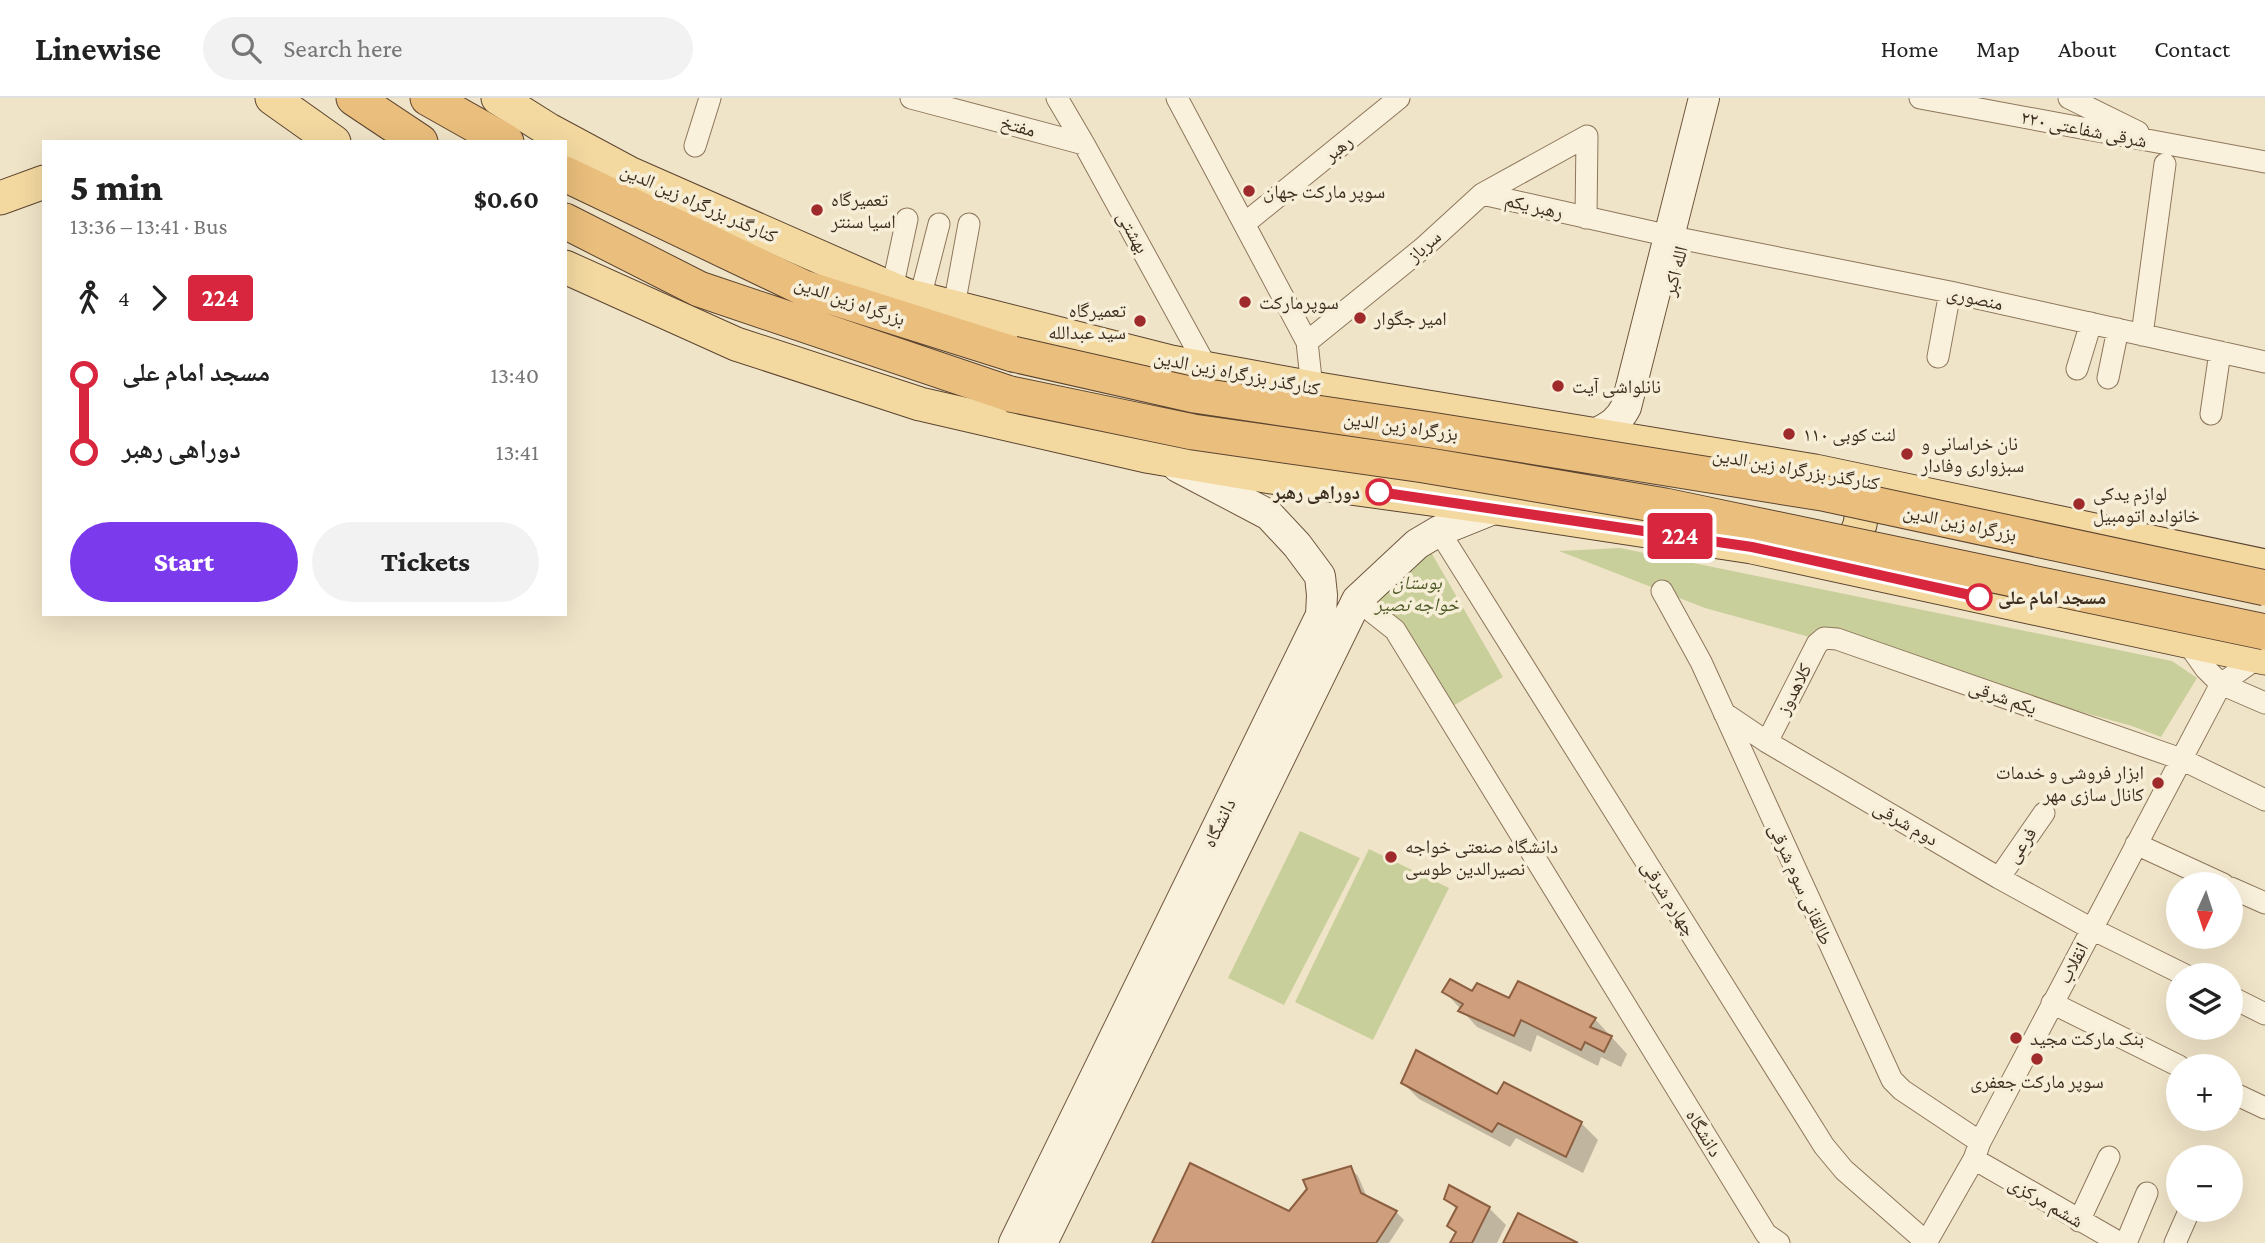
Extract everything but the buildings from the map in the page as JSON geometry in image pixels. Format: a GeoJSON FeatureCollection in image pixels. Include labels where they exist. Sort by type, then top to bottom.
{"type":"FeatureCollection","features":[{"type":"Feature","properties":{"kind":"highway"},"geometry":{"type":"LineString","coordinates":[[354,98],[417,140]]}},
{"type":"Feature","properties":{"kind":"highway"},"geometry":{"type":"LineString","coordinates":[[428,98],[502,140]]}},
{"type":"Feature","properties":{"kind":"highway","name":"بزرگراه زین الدین"},"geometry":{"type":"LineString","coordinates":[[567,175],[804,288],[1013,354],[1194,396],[1458,434],[1822,493],[2265,588]]}},
{"type":"Feature","properties":{"kind":"highway","name":"بزرگراه زین الدین"},"geometry":{"type":"LineString","coordinates":[[567,222],[699,289],[1010,394],[1193,432],[1424,465],[1665,506],[2263,649]]}},
{"type":"Feature","properties":{"kind":"main road"},"geometry":{"type":"LineString","coordinates":[[272,98],[331,140]]}},
{"type":"Feature","properties":{"kind":"main road"},"geometry":{"type":"LineString","coordinates":[[474,98],[531,140]]}},
{"type":"Feature","properties":{"kind":"main road","name":"کنارگذر بزرگراه زین الدین"},"geometry":{"type":"LineString","coordinates":[[498,98],[549,130],[629,173],[906,294],[1171,362],[1312,388],[1815,471],[2265,566]]}},
{"type":"Feature","properties":{"kind":"main road"},"geometry":{"type":"LineString","coordinates":[[1593,435],[1614,424],[1626,407],[1677,238],[1704,98]]}},
{"type":"Feature","properties":{"kind":"main road","name":"الله اکبر"},"geometry":{"type":"LineString","coordinates":[[1649,444],[1639,422],[1639,410],[1677,238],[1720,98]]}},
{"type":"Feature","properties":{"kind":"main road"},"geometry":{"type":"LineString","coordinates":[[567,163],[647,214]]}},
{"type":"Feature","properties":{"kind":"main road"},"geometry":{"type":"LineString","coordinates":[[0,198],[42,182]]}},
{"type":"Feature","properties":{"kind":"main road"},"geometry":{"type":"LineString","coordinates":[[567,268],[749,349],[920,404],[1165,461],[1752,547],[2186,641],[2263,649]]}},
{"type":"Feature","properties":{"kind":"main road"},"geometry":{"type":"LineString","coordinates":[[1271,477],[1248,467],[1219,444],[1213,430],[1215,407],[1233,389],[1266,386],[1312,388]]}},
{"type":"Feature","properties":{"kind":"main road","name":"دانشگاه"},"geometry":{"type":"LineString","coordinates":[[1165,461],[1269,515],[1297,545],[1320,576],[1321,615],[1226,838]]}},
{"type":"Feature","properties":{"kind":"main road"},"geometry":{"type":"LineString","coordinates":[[1800,558],[1831,554],[1846,548],[1856,535],[1861,520],[1853,493],[1840,483],[1815,471]]}},
{"type":"Feature","properties":{"kind":"main road","name":"دانشگاه"},"geometry":{"type":"LineString","coordinates":[[1014,1243],[1136,1022],[1226,838],[1357,600],[1417,544],[1439,531],[1496,508]]}},
{"type":"Feature","properties":{"kind":"main road","name":"دانشگاه"},"geometry":{"type":"LineString","coordinates":[[1042,1243],[1136,1022]]}},
{"type":"Feature","properties":{"kind":"street"},"geometry":{"type":"LineString","coordinates":[[695,146],[710,98]]}},
{"type":"Feature","properties":{"kind":"street","name":"مفتخ"},"geometry":{"type":"LineString","coordinates":[[911,98],[1084,144]]}},
{"type":"Feature","properties":{"kind":"street","name":"بهشتی"},"geometry":{"type":"LineString","coordinates":[[1057,98],[1207,368]]}},
{"type":"Feature","properties":{"kind":"street"},"geometry":{"type":"LineString","coordinates":[[1177,98],[1307,342],[1312,388]]}},
{"type":"Feature","properties":{"kind":"street","name":"رهبر"},"geometry":{"type":"LineString","coordinates":[[1244,224],[1399,98]]}},
{"type":"Feature","properties":{"kind":"street","name":"۲۲۰ شرقی شفاعتی"},"geometry":{"type":"LineString","coordinates":[[1920,98],[2165,154],[2265,162]]}},
{"type":"Feature","properties":{"kind":"street"},"geometry":{"type":"LineString","coordinates":[[2069,98],[2165,154],[2142,335]]}},
{"type":"Feature","properties":{"kind":"street","name":"رهبر یکم"},"geometry":{"type":"LineString","coordinates":[[1586,218],[1587,136]]}},
{"type":"Feature","properties":{"kind":"street","name":"سرباز"},"geometry":{"type":"LineString","coordinates":[[1307,342],[1423,248],[1482,194],[1587,136]]}},
{"type":"Feature","properties":{"kind":"street","name":"رهبر یکم"},"geometry":{"type":"LineString","coordinates":[[1482,194],[1677,238]]}},
{"type":"Feature","properties":{"kind":"street"},"geometry":{"type":"LineString","coordinates":[[906,294],[907,219]]}},
{"type":"Feature","properties":{"kind":"street"},"geometry":{"type":"LineString","coordinates":[[906,294],[939,224]]}},
{"type":"Feature","properties":{"kind":"street"},"geometry":{"type":"LineString","coordinates":[[954,306],[969,224]]}},
{"type":"Feature","properties":{"kind":"street","name":"منصوری"},"geometry":{"type":"LineString","coordinates":[[1677,238],[1950,292],[2265,362]]}},
{"type":"Feature","properties":{"kind":"street"},"geometry":{"type":"LineString","coordinates":[[1938,356],[1950,292]]}},
{"type":"Feature","properties":{"kind":"street"},"geometry":{"type":"LineString","coordinates":[[2077,369],[2091,323]]}},
{"type":"Feature","properties":{"kind":"street"},"geometry":{"type":"LineString","coordinates":[[2108,378],[2118,329]]}},
{"type":"Feature","properties":{"kind":"street"},"geometry":{"type":"LineString","coordinates":[[2211,414],[2220,352]]}},
{"type":"Feature","properties":{"kind":"street","name":"چهارم شرقی"},"geometry":{"type":"LineString","coordinates":[[1439,531],[1824,1146],[1844,1170],[1926,1243]]}},
{"type":"Feature","properties":{"kind":"street","name":"طالقانی سوم شرقی"},"geometry":{"type":"LineString","coordinates":[[1662,591],[1701,662],[1892,1080],[1977,1151]]}},
{"type":"Feature","properties":{"kind":"street","name":"دانشگاه"},"geometry":{"type":"LineString","coordinates":[[1357,600],[1395,630],[1758,1223],[1766,1234],[1779,1243]]}},
{"type":"Feature","properties":{"kind":"street","name":"کلاهدوز"},"geometry":{"type":"LineString","coordinates":[[1767,742],[1817,645],[1824,638]]}},
{"type":"Feature","properties":{"kind":"street","name":"یکم شرقی"},"geometry":{"type":"LineString","coordinates":[[1824,638],[1837,639],[2180,760],[2265,800]]}},
{"type":"Feature","properties":{"kind":"street"},"geometry":{"type":"LineString","coordinates":[[2186,641],[2205,668],[2221,684],[2265,703]]}},
{"type":"Feature","properties":{"kind":"street"},"geometry":{"type":"LineString","coordinates":[[2221,684],[2263,649]]}},
{"type":"Feature","properties":{"kind":"street","name":"انقلاب"},"geometry":{"type":"LineString","coordinates":[[1926,1243],[1977,1151],[2221,684]]}},
{"type":"Feature","properties":{"kind":"street","name":"دوم شرقی"},"geometry":{"type":"LineString","coordinates":[[1724,713],[1767,742],[1999,878],[2166,966]]}},
{"type":"Feature","properties":{"kind":"street","name":"فرعی"},"geometry":{"type":"LineString","coordinates":[[1999,878],[2043,813]]}},
{"type":"Feature","properties":{"kind":"street"},"geometry":{"type":"LineString","coordinates":[[2136,844],[2197,872]]}},
{"type":"Feature","properties":{"kind":"street"},"geometry":{"type":"LineString","coordinates":[[2244,894],[2265,903]]}},
{"type":"Feature","properties":{"kind":"street"},"geometry":{"type":"LineString","coordinates":[[2052,1003],[2166,1060]]}},
{"type":"Feature","properties":{"kind":"street"},"geometry":{"type":"LineString","coordinates":[[2243,1003],[2265,1014]]}},
{"type":"Feature","properties":{"kind":"street"},"geometry":{"type":"LineString","coordinates":[[2243,1098],[2265,1108]]}},
{"type":"Feature","properties":{"kind":"street","name":"ششم مرکزی"},"geometry":{"type":"LineString","coordinates":[[1977,1151],[2079,1221],[2120,1243]]}},
{"type":"Feature","properties":{"kind":"street"},"geometry":{"type":"LineString","coordinates":[[2079,1221],[2109,1157]]}},
{"type":"Feature","properties":{"kind":"street"},"geometry":{"type":"LineString","coordinates":[[2126,1243],[2147,1193]]}},
{"type":"Feature","properties":{"kind":"street"},"geometry":{"type":"LineString","coordinates":[[2175,1243],[2184,1222]]}},
{"type":"Feature","properties":{"kind":"green space","name":"بوستان خواجه نصیر"},"geometry":{"type":"Polygon","coordinates":[[[1428,547],[1503,677],[1451,707],[1369,597],[1428,547]]]}},
{"type":"Feature","properties":{"kind":"green space"},"geometry":{"type":"Polygon","coordinates":[[[1620,548],[2172,661],[2197,678],[2161,737],[2132,726],[1705,608],[1559,551],[1620,548]]]}},
{"type":"Feature","properties":{"kind":"green space"},"geometry":{"type":"Polygon","coordinates":[[[1300,831],[1360,858],[1284,1005],[1228,978],[1300,831]]]}},
{"type":"Feature","properties":{"kind":"green space"},"geometry":{"type":"Polygon","coordinates":[[[1369,849],[1449,888],[1373,1040],[1295,1002],[1369,849]]]}},
{"type":"Feature","properties":{"kind":"bus line","name":"224"},"geometry":{"type":"LineString","coordinates":[[1379,492],[1752,547],[1979,597]]}},
{"type":"Feature","properties":{"kind":"place","name":"سوپر مارکت جهان"},"geometry":{"type":"Point","coordinates":[1249,191]}},
{"type":"Feature","properties":{"kind":"place","name":"تعمیرگاه اسیا سنتر"},"geometry":{"type":"Point","coordinates":[817,210]}},
{"type":"Feature","properties":{"kind":"place","name":"سوپرمارکت"},"geometry":{"type":"Point","coordinates":[1245,302]}},
{"type":"Feature","properties":{"kind":"place","name":"امیر جگوار"},"geometry":{"type":"Point","coordinates":[1360,318]}},
{"type":"Feature","properties":{"kind":"place","name":"تعمیرگاه سید عبدالله"},"geometry":{"type":"Point","coordinates":[1140,321]}},
{"type":"Feature","properties":{"kind":"place","name":"نانلواشی آیت"},"geometry":{"type":"Point","coordinates":[1558,386]}},
{"type":"Feature","properties":{"kind":"place","name":"لنت کوبی ۱۱۰"},"geometry":{"type":"Point","coordinates":[1789,434]}},
{"type":"Feature","properties":{"kind":"place","name":"نان خراسانی و سبزواری وفادار"},"geometry":{"type":"Point","coordinates":[1907,454]}},
{"type":"Feature","properties":{"kind":"place","name":"دوراهی رهبر"},"geometry":{"type":"Point","coordinates":[1379,492]}},
{"type":"Feature","properties":{"kind":"place","name":"لوازم یدکی خانواده اتومبیل"},"geometry":{"type":"Point","coordinates":[2079,504]}},
{"type":"Feature","properties":{"kind":"place","name":"مسجد امام علی"},"geometry":{"type":"Point","coordinates":[1979,597]}},
{"type":"Feature","properties":{"kind":"place","name":"ابزار فروشی و خدمات کانال سازی مهر"},"geometry":{"type":"Point","coordinates":[2158,783]}},
{"type":"Feature","properties":{"kind":"place","name":"دانشگاه صنعتی خواجه نصیرالدین طوسی"},"geometry":{"type":"Point","coordinates":[1391,857]}},
{"type":"Feature","properties":{"kind":"place","name":"بنک‌ مارکت مجید"},"geometry":{"type":"Point","coordinates":[2016,1038]}},
{"type":"Feature","properties":{"kind":"place","name":"سوپر مارکت جعفری"},"geometry":{"type":"Point","coordinates":[2037,1059]}}]}
